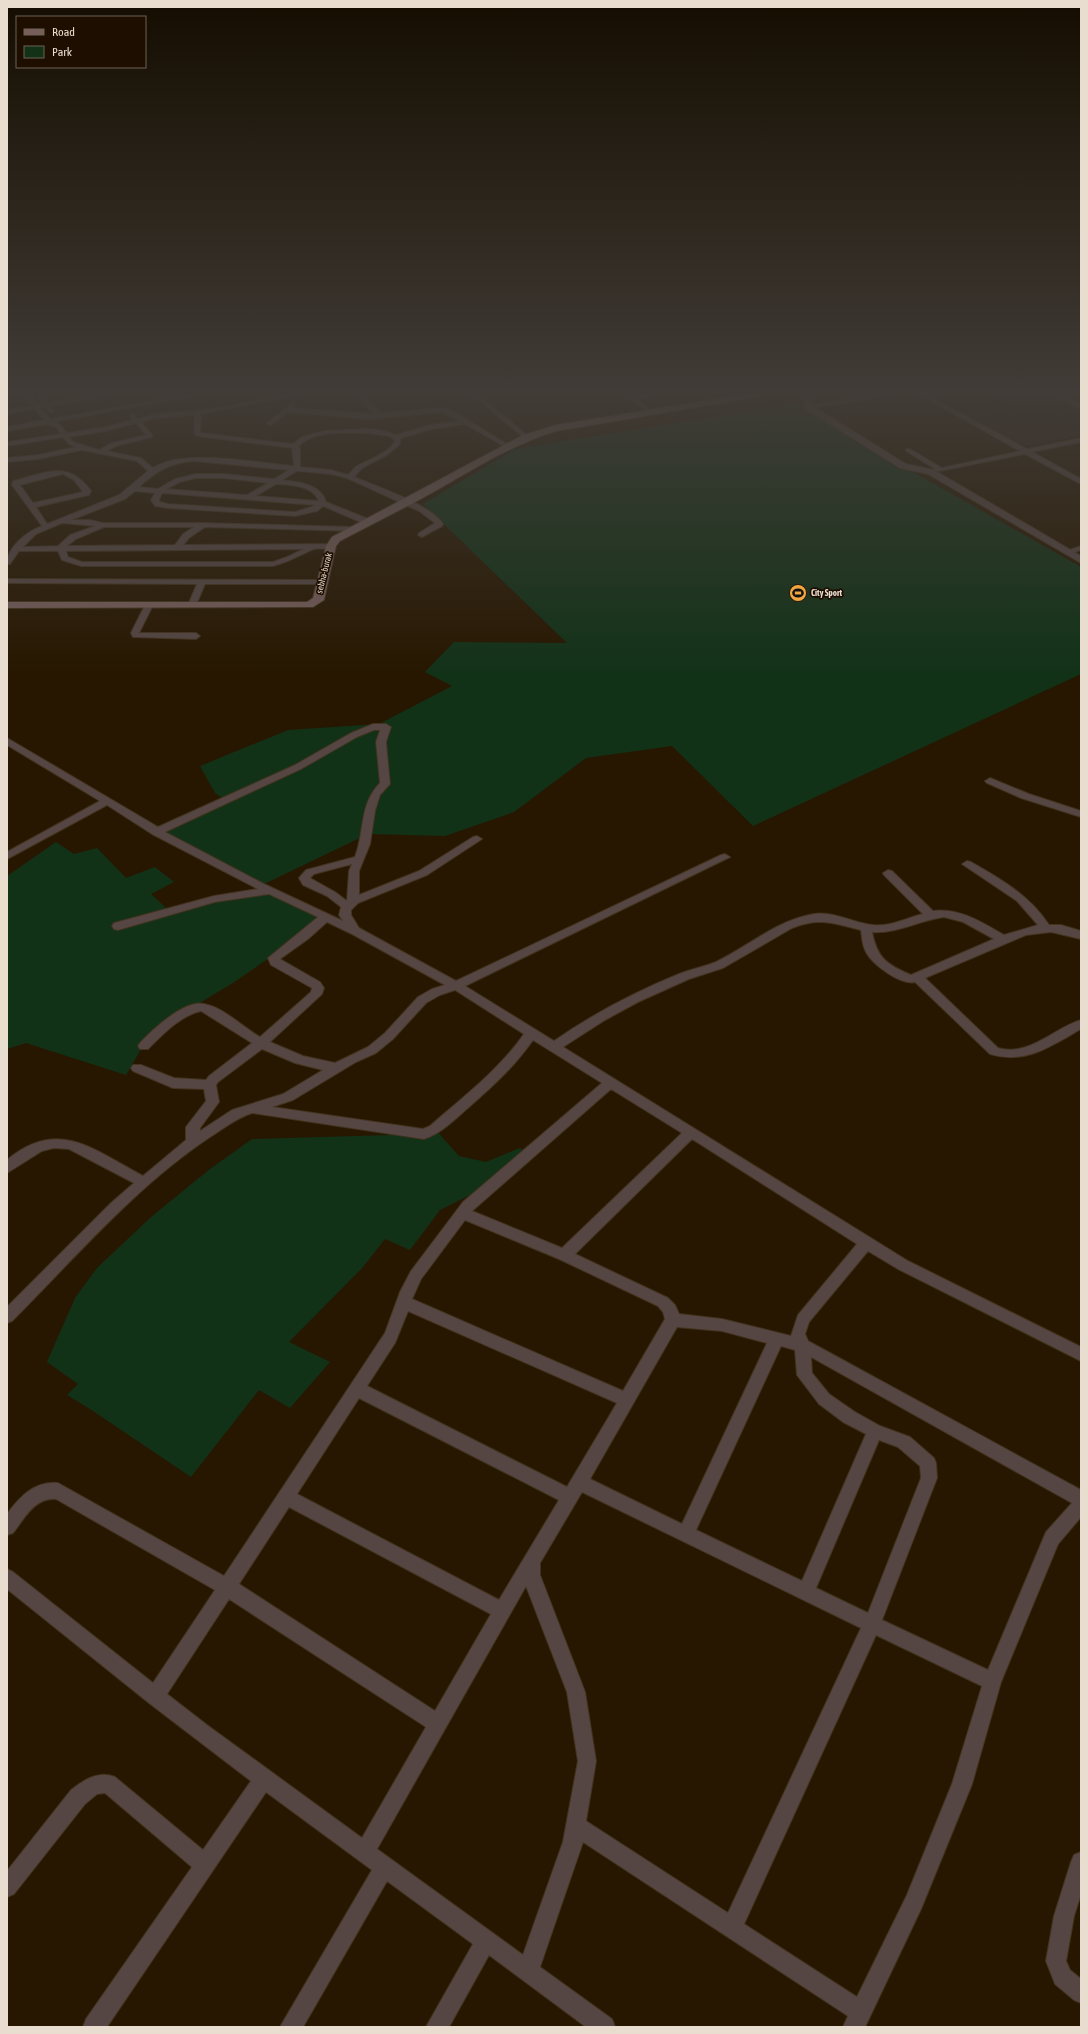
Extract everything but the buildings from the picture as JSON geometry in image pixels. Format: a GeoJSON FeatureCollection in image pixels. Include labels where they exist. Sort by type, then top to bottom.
{"type":"FeatureCollection","features":[{"type":"Feature","properties":{"kind":"main road","name":"sebha-burak"},"geometry":{"type":"LineString","coordinates":[[7,604],[305,606],[316,602],[323,582],[331,546],[336,539],[436,486]]}},
{"type":"Feature","properties":{"kind":"street"},"geometry":{"type":"LineString","coordinates":[[17,486],[46,526]]}},
{"type":"Feature","properties":{"kind":"street"},"geometry":{"type":"LineString","coordinates":[[32,506],[80,496],[87,491],[84,486]]}},
{"type":"Feature","properties":{"kind":"street"},"geometry":{"type":"LineString","coordinates":[[7,562],[29,534],[46,526],[112,502],[138,486]]}},
{"type":"Feature","properties":{"kind":"street"},"geometry":{"type":"LineString","coordinates":[[168,486],[156,495],[155,500],[161,505],[229,511],[298,514],[314,509],[322,503]]}},
{"type":"Feature","properties":{"kind":"street"},"geometry":{"type":"LineString","coordinates":[[178,547],[186,536],[229,511],[267,486]]}},
{"type":"Feature","properties":{"kind":"street"},"geometry":{"type":"LineString","coordinates":[[307,486],[321,497],[322,503]]}},
{"type":"Feature","properties":{"kind":"street"},"geometry":{"type":"LineString","coordinates":[[369,486],[422,509],[437,520],[439,524],[436,528],[422,535]]}},
{"type":"Feature","properties":{"kind":"street"},"geometry":{"type":"LineString","coordinates":[[956,486],[1077,554]]}},
{"type":"Feature","properties":{"kind":"street"},"geometry":{"type":"LineString","coordinates":[[135,489],[322,503],[368,522]]}},
{"type":"Feature","properties":{"kind":"street"},"geometry":{"type":"LineString","coordinates":[[291,537],[298,514]]}},
{"type":"Feature","properties":{"kind":"street"},"geometry":{"type":"LineString","coordinates":[[58,522],[90,522],[103,526],[203,525],[232,537],[291,537],[354,529]]}},
{"type":"Feature","properties":{"kind":"street"},"geometry":{"type":"LineString","coordinates":[[61,548],[73,537],[103,526]]}},
{"type":"Feature","properties":{"kind":"street"},"geometry":{"type":"LineString","coordinates":[[209,564],[217,547],[232,537],[291,537],[314,546],[331,546]]}},
{"type":"Feature","properties":{"kind":"street"},"geometry":{"type":"LineString","coordinates":[[61,548],[65,558],[78,563],[276,564],[290,559],[314,546]]}},
{"type":"Feature","properties":{"kind":"street"},"geometry":{"type":"LineString","coordinates":[[115,582],[144,564],[156,547]]}},
{"type":"Feature","properties":{"kind":"street"},"geometry":{"type":"LineString","coordinates":[[16,549],[217,547]]}},
{"type":"Feature","properties":{"kind":"street"},"geometry":{"type":"LineString","coordinates":[[7,581],[201,583],[323,582]]}},
{"type":"Feature","properties":{"kind":"street"},"geometry":{"type":"LineString","coordinates":[[192,605],[201,583]]}},
{"type":"Feature","properties":{"kind":"street"},"geometry":{"type":"LineString","coordinates":[[149,605],[135,633],[136,635],[196,636]]}},
{"type":"Feature","properties":{"kind":"street"},"geometry":{"type":"LineString","coordinates":[[156,832],[298,767],[334,748],[354,735],[373,727],[386,727],[381,742],[385,784],[375,794],[370,811],[365,844],[358,859],[354,876],[351,904],[345,915],[356,931]]}},
{"type":"Feature","properties":{"kind":"street"},"geometry":{"type":"LineString","coordinates":[[7,741],[156,832],[269,891],[356,931],[456,986],[903,1265],[1081,1354]]}},
{"type":"Feature","properties":{"kind":"street"},"geometry":{"type":"LineString","coordinates":[[990,781],[1026,796],[1081,814]]}},
{"type":"Feature","properties":{"kind":"street"},"geometry":{"type":"LineString","coordinates":[[7,856],[106,802]]}},
{"type":"Feature","properties":{"kind":"street"},"geometry":{"type":"LineString","coordinates":[[358,859],[310,872],[304,878],[307,883],[351,904],[423,873],[477,839]]}},
{"type":"Feature","properties":{"kind":"street"},"geometry":{"type":"LineString","coordinates":[[7,1317],[143,1182],[193,1141],[234,1115],[248,1109],[288,1097],[337,1068],[372,1050],[382,1043],[426,997],[456,986],[725,857]]}},
{"type":"Feature","properties":{"kind":"street"},"geometry":{"type":"LineString","coordinates":[[967,864],[1025,902],[1037,914],[1045,927]]}},
{"type":"Feature","properties":{"kind":"street"},"geometry":{"type":"LineString","coordinates":[[888,872],[931,916]]}},
{"type":"Feature","properties":{"kind":"street"},"geometry":{"type":"LineString","coordinates":[[118,926],[214,899],[269,891]]}},
{"type":"Feature","properties":{"kind":"street"},"geometry":{"type":"LineString","coordinates":[[555,1047],[610,1012],[685,976],[718,965],[794,922],[822,917],[833,918],[866,928],[886,929],[931,916],[954,915],[1003,939]]}},
{"type":"Feature","properties":{"kind":"street"},"geometry":{"type":"LineString","coordinates":[[193,1141],[193,1127],[213,1102],[210,1085],[213,1079],[261,1044],[318,991],[316,985],[275,962],[274,958],[304,936],[325,917]]}},
{"type":"Feature","properties":{"kind":"street"},"geometry":{"type":"LineString","coordinates":[[866,928],[871,952],[874,956],[903,976],[912,979],[918,978],[1003,939],[1045,927],[1068,930],[1081,935]]}},
{"type":"Feature","properties":{"kind":"street"},"geometry":{"type":"LineString","coordinates":[[918,978],[994,1051],[1004,1055],[1021,1054],[1081,1024]]}},
{"type":"Feature","properties":{"kind":"street"},"geometry":{"type":"LineString","coordinates":[[144,1046],[160,1030],[192,1010],[202,1007],[261,1044],[293,1059],[337,1068]]}},
{"type":"Feature","properties":{"kind":"street"},"geometry":{"type":"LineString","coordinates":[[248,1109],[424,1134],[435,1129],[501,1071],[514,1058],[532,1033]]}},
{"type":"Feature","properties":{"kind":"street"},"geometry":{"type":"LineString","coordinates":[[137,1068],[173,1083],[210,1085]]}},
{"type":"Feature","properties":{"kind":"street"},"geometry":{"type":"LineString","coordinates":[[155,1697],[390,1338],[407,1292],[416,1275],[463,1213],[478,1196],[611,1082]]}},
{"type":"Feature","properties":{"kind":"street"},"geometry":{"type":"LineString","coordinates":[[564,1255],[691,1132]]}},
{"type":"Feature","properties":{"kind":"street"},"geometry":{"type":"LineString","coordinates":[[7,1168],[27,1152],[59,1142],[72,1145],[143,1182]]}},
{"type":"Feature","properties":{"kind":"street"},"geometry":{"type":"LineString","coordinates":[[365,1852],[503,1611],[673,1320],[670,1309],[663,1302],[564,1255],[463,1213]]}},
{"type":"Feature","properties":{"kind":"street"},"geometry":{"type":"LineString","coordinates":[[732,1927],[872,1624],[929,1478],[928,1464],[904,1442],[875,1431],[849,1417],[824,1399],[805,1375],[802,1345],[798,1334],[803,1319],[866,1242]]}},
{"type":"Feature","properties":{"kind":"street"},"geometry":{"type":"LineString","coordinates":[[404,1303],[627,1400]]}},
{"type":"Feature","properties":{"kind":"street"},"geometry":{"type":"LineString","coordinates":[[673,1320],[722,1325],[802,1345],[1081,1499]]}},
{"type":"Feature","properties":{"kind":"street"},"geometry":{"type":"LineString","coordinates":[[686,1534],[777,1338]]}},
{"type":"Feature","properties":{"kind":"street"},"geometry":{"type":"LineString","coordinates":[[357,1389],[570,1496]]}},
{"type":"Feature","properties":{"kind":"street"},"geometry":{"type":"LineString","coordinates":[[806,1592],[875,1431]]}},
{"type":"Feature","properties":{"kind":"street"},"geometry":{"type":"LineString","coordinates":[[579,1482],[992,1682]]}},
{"type":"Feature","properties":{"kind":"street"},"geometry":{"type":"LineString","coordinates":[[7,1527],[34,1496],[50,1489],[58,1491],[227,1587],[438,1724]]}},
{"type":"Feature","properties":{"kind":"street"},"geometry":{"type":"LineString","coordinates":[[286,1497],[503,1611]]}},
{"type":"Feature","properties":{"kind":"street"},"geometry":{"type":"LineString","coordinates":[[576,1826],[732,1927],[858,2019],[914,1902],[962,1784],[992,1682],[1052,1538],[1081,1505]]}},
{"type":"Feature","properties":{"kind":"street"},"geometry":{"type":"LineString","coordinates":[[528,1971],[573,1842],[587,1761],[576,1692],[530,1575],[532,1561]]}},
{"type":"Feature","properties":{"kind":"street"},"geometry":{"type":"LineString","coordinates":[[7,1578],[155,1697],[604,2027]]}},
{"type":"Feature","properties":{"kind":"street"},"geometry":{"type":"LineString","coordinates":[[94,2027],[264,1778]]}},
{"type":"Feature","properties":{"kind":"street"},"geometry":{"type":"LineString","coordinates":[[7,1887],[78,1797],[90,1787],[99,1783],[108,1784],[205,1865]]}},
{"type":"Feature","properties":{"kind":"street"},"geometry":{"type":"LineString","coordinates":[[1081,1862],[1064,1916],[1056,1961],[1062,1977],[1081,1993]]}},
{"type":"Feature","properties":{"kind":"street"},"geometry":{"type":"LineString","coordinates":[[291,2027],[385,1866]]}},
{"type":"Feature","properties":{"kind":"street"},"geometry":{"type":"LineString","coordinates":[[437,2027],[486,1940]]}},
{"type":"Feature","properties":{"kind":"green space","name":"City Sport"},"geometry":{"type":"Polygon","coordinates":[[[453,486],[937,486],[1081,567],[1081,674],[753,826],[672,746],[586,758],[514,812],[445,836],[368,834],[260,886],[153,830],[222,798],[215,793],[200,766],[288,730],[379,724],[452,686],[425,672],[454,642],[567,643],[423,504],[453,486]]]}},
{"type":"Feature","properties":{"kind":"green space"},"geometry":{"type":"Polygon","coordinates":[[[56,842],[74,854],[97,848],[126,878],[155,867],[174,882],[151,894],[166,908],[184,907],[269,891],[325,919],[236,981],[165,1024],[147,1039],[126,1075],[26,1043],[7,1049],[7,876],[56,842]]]}},
{"type":"Feature","properties":{"kind":"green space"},"geometry":{"type":"Polygon","coordinates":[[[435,1129],[459,1156],[486,1162],[520,1148],[528,1153],[492,1184],[440,1210],[410,1250],[385,1239],[363,1267],[289,1342],[330,1362],[290,1408],[259,1390],[191,1477],[67,1395],[78,1384],[47,1362],[75,1298],[97,1268],[151,1217],[210,1169],[252,1139],[424,1134],[435,1129]]]}},
{"type":"Feature","properties":{"kind":"place","name":"City Sport"},"geometry":{"type":"Point","coordinates":[798,593]}}]}
